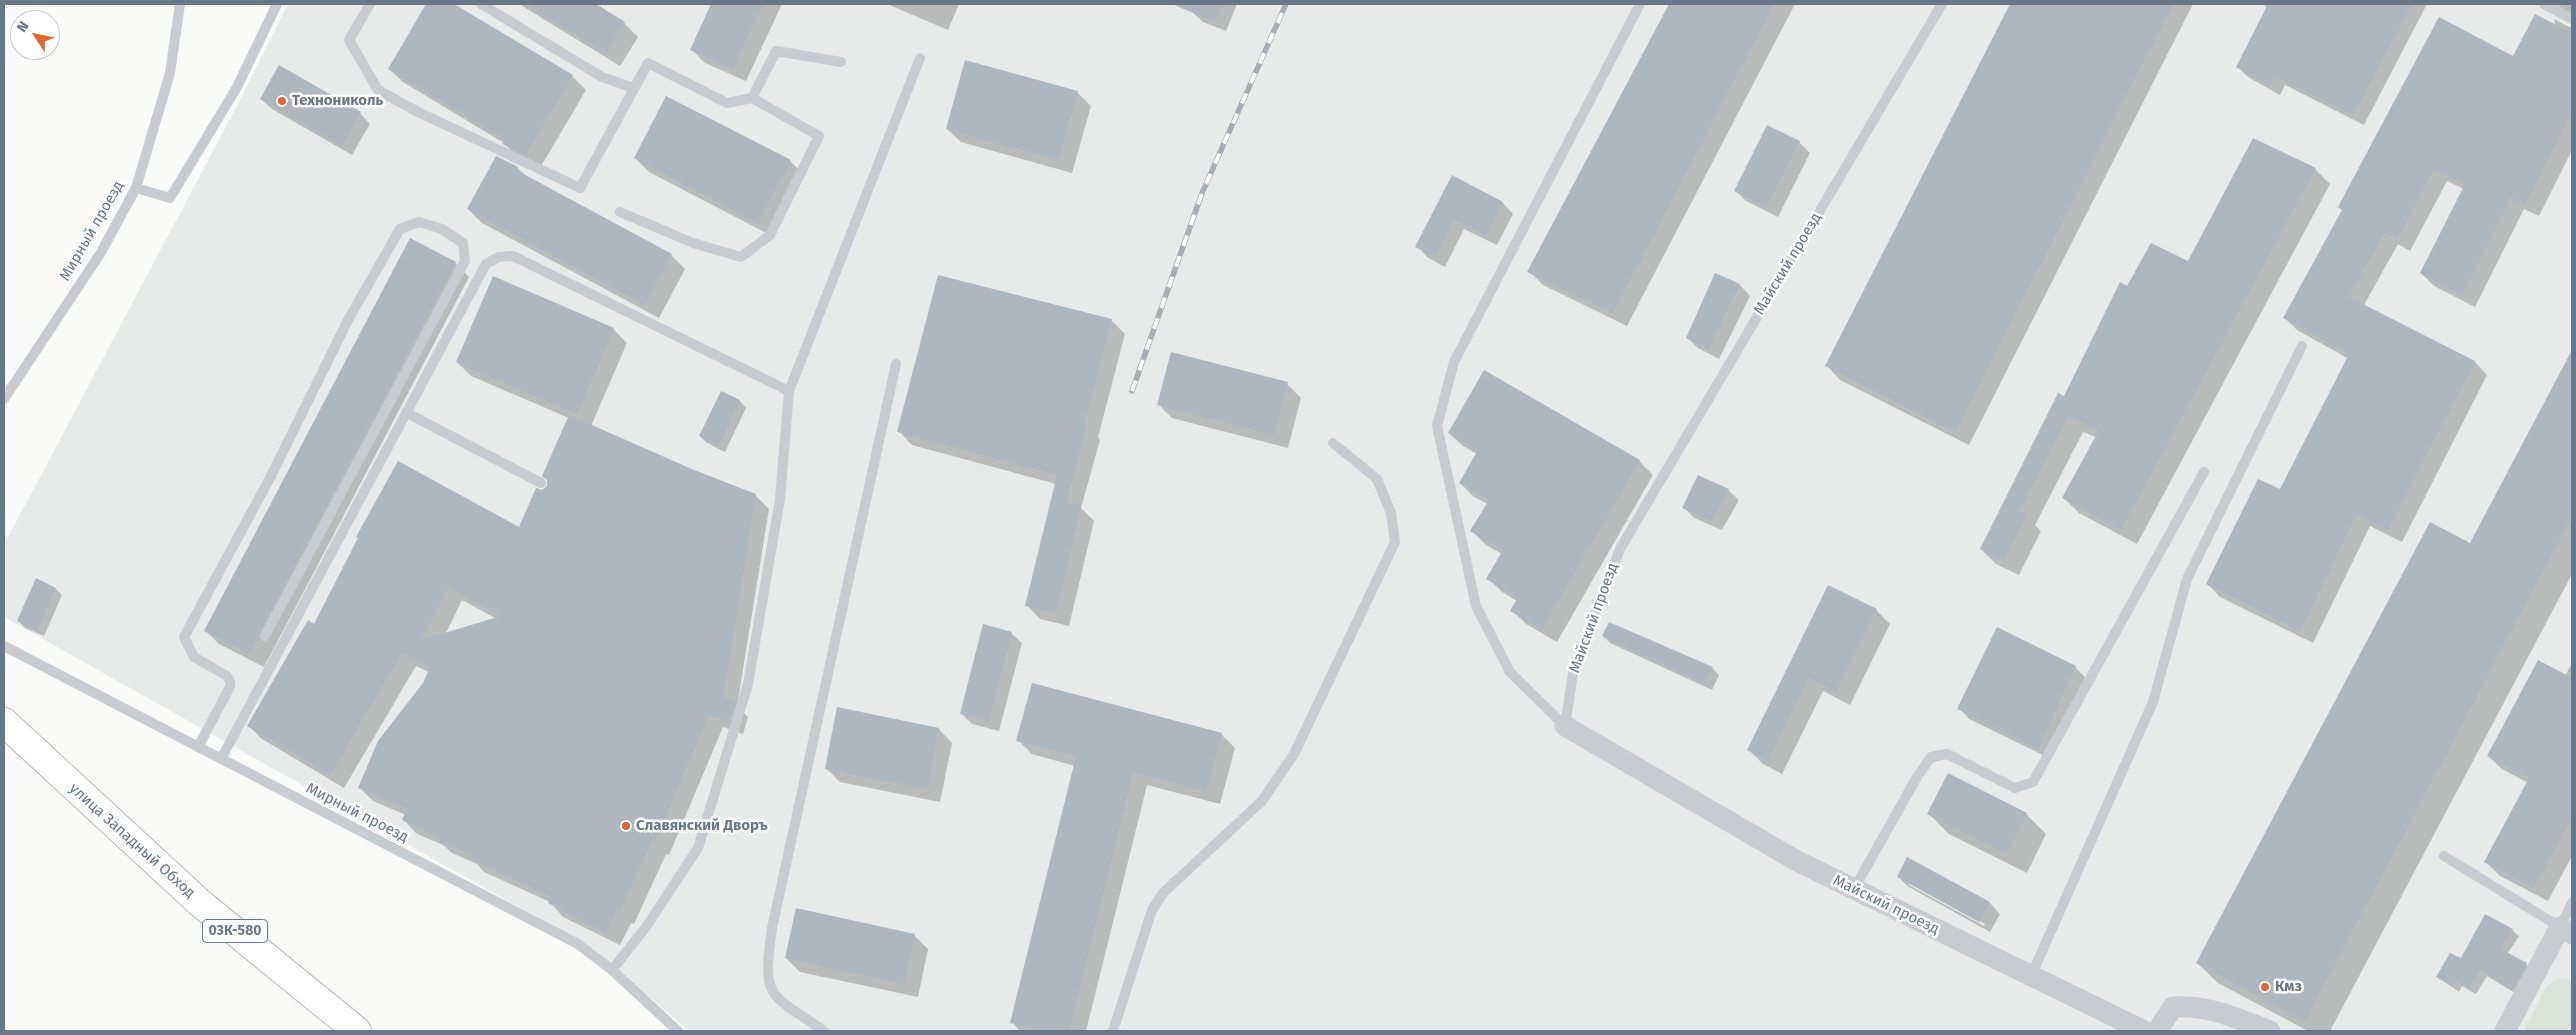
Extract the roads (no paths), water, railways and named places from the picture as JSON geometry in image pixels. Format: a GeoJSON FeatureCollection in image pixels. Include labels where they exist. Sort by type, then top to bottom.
{"type":"FeatureCollection","features":[{"type":"Feature","properties":{"kind":"highway","name":"улица Западный Обход"},"geometry":{"type":"LineString","coordinates":[[4,722],[200,903],[357,1031]]}},
{"type":"Feature","properties":{"kind":"highway","name":"улица Западный Обход"},"geometry":{"type":"LineString","coordinates":[[4,740],[194,913],[336,1031]]}},
{"type":"Feature","properties":{"kind":"street","name":"Майский проезд"},"geometry":{"type":"LineString","coordinates":[[1565,726],[1796,861],[2144,1031]]}},
{"type":"Feature","properties":{"kind":"street"},"geometry":{"type":"LineString","coordinates":[[2505,1031],[2566,930]]}},
{"type":"Feature","properties":{"kind":"street"},"geometry":{"type":"LineString","coordinates":[[2157,1031],[2173,1007],[2194,1006],[2219,1011],[2270,1031]]}},
{"type":"Feature","properties":{"kind":"lane","name":"Мирный проезд"},"geometry":{"type":"LineString","coordinates":[[4,399],[100,254],[136,188],[170,73],[180,4]]}},
{"type":"Feature","properties":{"kind":"lane"},"geometry":{"type":"LineString","coordinates":[[136,188],[170,198],[237,86],[277,4]]}},
{"type":"Feature","properties":{"kind":"lane"},"geometry":{"type":"LineString","coordinates":[[370,4],[349,40],[378,90],[418,112],[580,188],[648,63],[727,103],[752,98],[819,136],[770,235],[742,257],[693,243],[620,212]]}},
{"type":"Feature","properties":{"kind":"lane"},"geometry":{"type":"LineString","coordinates":[[481,4],[602,77],[634,88]]}},
{"type":"Feature","properties":{"kind":"lane"},"geometry":{"type":"LineString","coordinates":[[1565,726],[1510,672],[1476,606],[1437,426],[1454,362],[1640,4]]}},
{"type":"Feature","properties":{"kind":"lane","name":"Майский проезд"},"geometry":{"type":"LineString","coordinates":[[1565,726],[1574,667],[1620,549],[1942,4]]}},
{"type":"Feature","properties":{"kind":"lane"},"geometry":{"type":"LineString","coordinates":[[2544,4],[2572,19]]}},
{"type":"Feature","properties":{"kind":"lane"},"geometry":{"type":"LineString","coordinates":[[752,98],[776,51],[841,62]]}},
{"type":"Feature","properties":{"kind":"lane"},"geometry":{"type":"LineString","coordinates":[[612,970],[646,927],[698,848],[748,684],[780,499],[789,391],[920,58]]}},
{"type":"Feature","properties":{"kind":"lane"},"geometry":{"type":"LineString","coordinates":[[198,747],[230,687],[230,681],[227,676],[194,657],[184,637],[270,478],[348,320],[400,229],[419,222],[442,230],[463,243],[465,261],[265,636]]}},
{"type":"Feature","properties":{"kind":"lane"},"geometry":{"type":"LineString","coordinates":[[221,759],[486,264],[498,257],[513,256],[789,391]]}},
{"type":"Feature","properties":{"kind":"lane"},"geometry":{"type":"LineString","coordinates":[[2031,976],[2153,702],[2187,578],[2302,346]]}},
{"type":"Feature","properties":{"kind":"lane"},"geometry":{"type":"LineString","coordinates":[[824,1031],[776,998],[767,981],[766,967],[772,928],[896,364]]}},
{"type":"Feature","properties":{"kind":"lane"},"geometry":{"type":"LineString","coordinates":[[407,413],[541,484]]}},
{"type":"Feature","properties":{"kind":"lane"},"geometry":{"type":"LineString","coordinates":[[1113,1031],[1152,910],[1163,893],[1262,801],[1294,754],[1395,542],[1391,513],[1377,479],[1333,443]]}},
{"type":"Feature","properties":{"kind":"lane"},"geometry":{"type":"LineString","coordinates":[[1854,889],[1917,777],[1931,757],[1947,754],[2015,788],[2033,782],[2204,472]]}},
{"type":"Feature","properties":{"kind":"lane","name":"Мирный проезд"},"geometry":{"type":"LineString","coordinates":[[4,646],[578,944],[612,970],[678,1031]]}},
{"type":"Feature","properties":{"kind":"lane"},"geometry":{"type":"LineString","coordinates":[[2444,856],[2566,930],[2572,903]]}},
{"type":"Feature","properties":{"kind":"railway"},"geometry":{"type":"LineString","coordinates":[[1132,391],[1202,193],[1286,4]]}},
{"type":"Feature","properties":{"kind":"place","name":"Технониколь"},"geometry":{"type":"Point","coordinates":[282,101]}},
{"type":"Feature","properties":{"kind":"place","name":"Cлавянский Дворъ"},"geometry":{"type":"Point","coordinates":[626,826]}},
{"type":"Feature","properties":{"kind":"place","name":"Кмз"},"geometry":{"type":"Point","coordinates":[2265,987]}}]}
